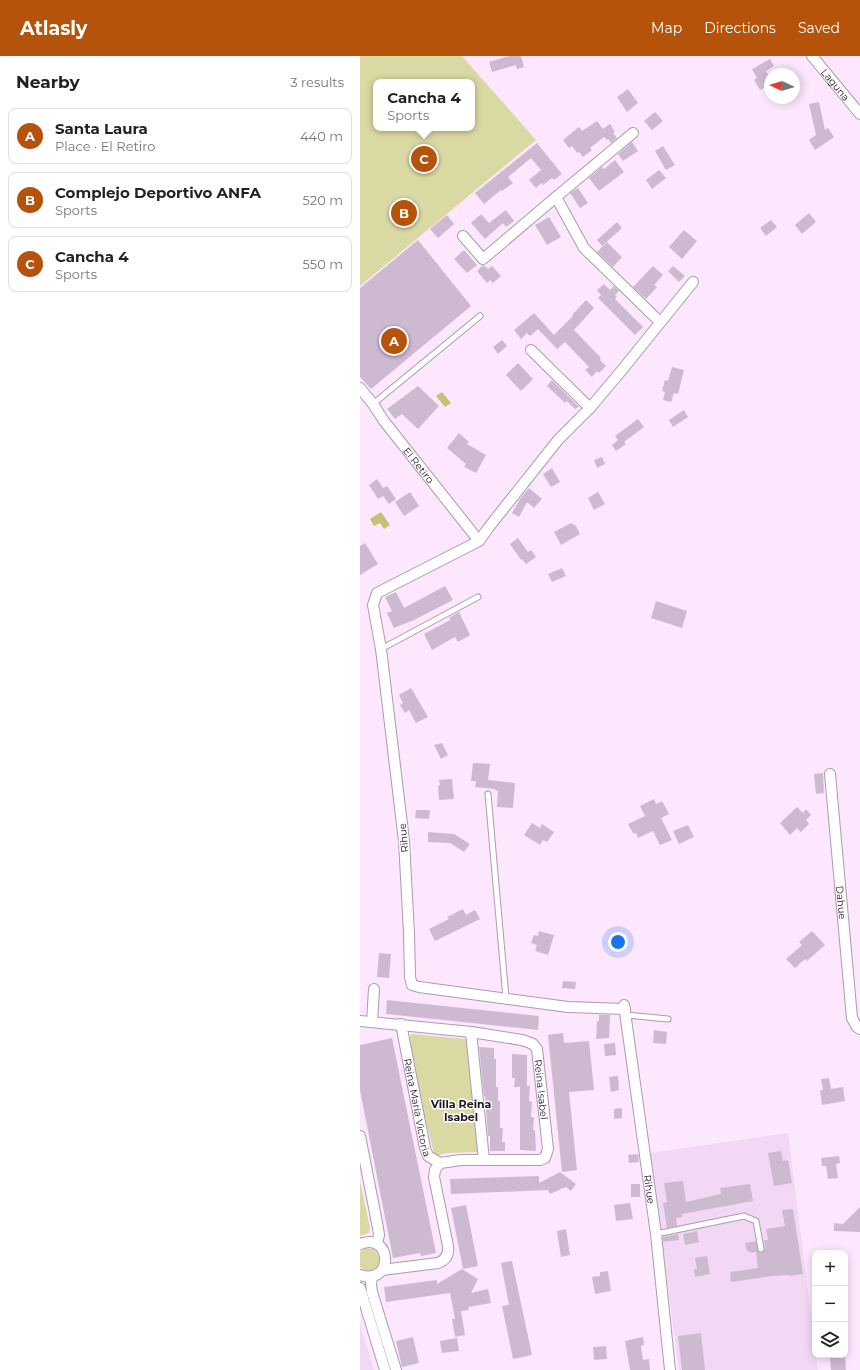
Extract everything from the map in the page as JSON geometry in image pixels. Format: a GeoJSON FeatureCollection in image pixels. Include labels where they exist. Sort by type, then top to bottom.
{"type":"FeatureCollection","features":[{"type":"Feature","properties":{"kind":"street","name":"Laguna"},"geometry":{"type":"LineString","coordinates":[[812,56],[860,114]]}},
{"type":"Feature","properties":{"kind":"street"},"geometry":{"type":"LineString","coordinates":[[463,236],[483,258],[633,133]]}},
{"type":"Feature","properties":{"kind":"street"},"geometry":{"type":"LineString","coordinates":[[556,197],[584,248],[660,322]]}},
{"type":"Feature","properties":{"kind":"street"},"geometry":{"type":"LineString","coordinates":[[479,542],[492,522],[558,440],[590,408],[693,282]]}},
{"type":"Feature","properties":{"kind":"street"},"geometry":{"type":"LineString","coordinates":[[532,350],[590,408]]}},
{"type":"Feature","properties":{"kind":"street","name":"El Retiro"},"geometry":{"type":"LineString","coordinates":[[360,388],[479,542]]}},
{"type":"Feature","properties":{"kind":"street","name":"Rihue"},"geometry":{"type":"LineString","coordinates":[[479,542],[377,593],[373,605],[381,649],[404,841],[410,977],[412,985],[419,987],[568,1007],[625,1010],[656,1234],[670,1370]]}},
{"type":"Feature","properties":{"kind":"street","name":"Dahue"},"geometry":{"type":"LineString","coordinates":[[830,774],[852,1018],[857,1027],[860,1029]]}},
{"type":"Feature","properties":{"kind":"street"},"geometry":{"type":"LineString","coordinates":[[372,1022],[374,989]]}},
{"type":"Feature","properties":{"kind":"street","name":"Reina Isabel"},"geometry":{"type":"LineString","coordinates":[[360,1021],[472,1032],[522,1040],[535,1046],[538,1052],[547,1155],[540,1160],[461,1160],[440,1163]]}},
{"type":"Feature","properties":{"kind":"street","name":"Reina María Victoria"},"geometry":{"type":"LineString","coordinates":[[382,1270],[438,1263],[444,1260],[447,1256],[448,1246],[434,1177],[435,1170],[440,1163],[428,1156],[425,1148],[401,1024]]}},
{"type":"Feature","properties":{"kind":"street"},"geometry":{"type":"LineString","coordinates":[[472,1032],[484,1160]]}},
{"type":"Feature","properties":{"kind":"street"},"geometry":{"type":"LineString","coordinates":[[360,1136],[378,1228],[379,1235],[377,1244]]}},
{"type":"Feature","properties":{"kind":"street"},"geometry":{"type":"LineString","coordinates":[[360,1244],[366,1242],[377,1244],[381,1247],[386,1258],[382,1270],[372,1277],[360,1275]]}},
{"type":"Feature","properties":{"kind":"street"},"geometry":{"type":"LineString","coordinates":[[372,1277],[372,1292],[396,1370]]}},
{"type":"Feature","properties":{"kind":"street"},"geometry":{"type":"LineString","coordinates":[[360,1288],[385,1370]]}},
{"type":"Feature","properties":{"kind":"lane"},"geometry":{"type":"LineString","coordinates":[[373,404],[480,316]]}},
{"type":"Feature","properties":{"kind":"lane"},"geometry":{"type":"LineString","coordinates":[[381,649],[478,597]]}},
{"type":"Feature","properties":{"kind":"lane"},"geometry":{"type":"LineString","coordinates":[[488,794],[506,998]]}},
{"type":"Feature","properties":{"kind":"lane"},"geometry":{"type":"LineString","coordinates":[[625,1010],[668,1019]]}},
{"type":"Feature","properties":{"kind":"lane"},"geometry":{"type":"LineString","coordinates":[[656,1234],[744,1216],[756,1221],[761,1249]]}},
{"type":"Feature","properties":{"kind":"shaded area"},"geometry":{"type":"Polygon","coordinates":[[[442,392],[451,403],[445,407],[436,396],[442,392]]]}},
{"type":"Feature","properties":{"kind":"shaded area"},"geometry":{"type":"Polygon","coordinates":[[[381,512],[390,525],[384,529],[380,523],[374,526],[370,519],[381,512]]]}},
{"type":"Feature","properties":{"kind":"shaded area"},"geometry":{"type":"Polygon","coordinates":[[[788,1133],[812,1322],[812,1358],[816,1358],[818,1370],[679,1370],[650,1153],[788,1133]]]}},
{"type":"Feature","properties":{"kind":"shaded area"},"geometry":{"type":"Polygon","coordinates":[[[360,1324],[374,1370],[360,1370],[360,1324]]]}},
{"type":"Feature","properties":{"kind":"green space"},"geometry":{"type":"Polygon","coordinates":[[[360,56],[462,56],[536,140],[360,286],[360,56]]]}},
{"type":"Feature","properties":{"kind":"green space"},"geometry":{"type":"Polygon","coordinates":[[[412,1034],[465,1039],[467,1041],[479,1152],[447,1153],[436,1156],[434,1153],[423,1110],[410,1044],[410,1036],[412,1034]]]}},
{"type":"Feature","properties":{"kind":"green space"},"geometry":{"type":"Polygon","coordinates":[[[360,1181],[370,1228],[369,1233],[360,1236],[360,1181]]]}},
{"type":"Feature","properties":{"kind":"green space"},"geometry":{"type":"Polygon","coordinates":[[[365,1248],[373,1249],[379,1258],[377,1266],[370,1271],[360,1267],[360,1252],[365,1248]]]}},
{"type":"Feature","properties":{"kind":"building"},"geometry":{"type":"Polygon","coordinates":[[[509,56],[521,56],[524,67],[517,69],[516,65],[492,72],[489,62],[509,56]]]}},
{"type":"Feature","properties":{"kind":"building"},"geometry":{"type":"Polygon","coordinates":[[[770,59],[774,66],[771,68],[764,68],[764,88],[760,90],[754,80],[757,78],[752,69],[770,59]]]}},
{"type":"Feature","properties":{"kind":"building"},"geometry":{"type":"Polygon","coordinates":[[[628,89],[638,103],[627,112],[617,97],[628,89]]]}},
{"type":"Feature","properties":{"kind":"building"},"geometry":{"type":"Polygon","coordinates":[[[819,102],[825,130],[828,128],[834,137],[815,150],[809,140],[816,135],[809,104],[819,102]]]}},
{"type":"Feature","properties":{"kind":"building"},"geometry":{"type":"Polygon","coordinates":[[[655,112],[663,121],[652,130],[644,121],[655,112]]]}},
{"type":"Feature","properties":{"kind":"building"},"geometry":{"type":"Polygon","coordinates":[[[597,121],[603,129],[610,124],[615,132],[613,133],[617,138],[611,143],[604,137],[590,148],[592,150],[583,157],[579,152],[577,153],[572,146],[569,148],[563,140],[579,127],[582,131],[597,121]]]}},
{"type":"Feature","properties":{"kind":"building"},"geometry":{"type":"Polygon","coordinates":[[[632,142],[638,151],[623,161],[618,154],[632,142]]]}},
{"type":"Feature","properties":{"kind":"building"},"geometry":{"type":"Polygon","coordinates":[[[537,143],[562,174],[554,180],[552,178],[543,185],[541,183],[536,188],[529,180],[541,170],[531,158],[508,177],[513,183],[502,191],[501,190],[484,204],[475,193],[537,143]]]}},
{"type":"Feature","properties":{"kind":"building"},"geometry":{"type":"Polygon","coordinates":[[[663,146],[675,165],[666,170],[655,151],[663,146]]]}},
{"type":"Feature","properties":{"kind":"building"},"geometry":{"type":"Polygon","coordinates":[[[615,160],[624,172],[599,191],[589,178],[602,167],[604,169],[615,160]]]}},
{"type":"Feature","properties":{"kind":"building"},"geometry":{"type":"Polygon","coordinates":[[[659,170],[666,178],[652,189],[646,180],[659,170]]]}},
{"type":"Feature","properties":{"kind":"building"},"geometry":{"type":"Polygon","coordinates":[[[578,188],[588,203],[580,208],[570,193],[578,188]]]}},
{"type":"Feature","properties":{"kind":"building"},"geometry":{"type":"Polygon","coordinates":[[[506,210],[514,221],[506,227],[503,223],[485,239],[471,223],[481,214],[489,223],[506,210]]]}},
{"type":"Feature","properties":{"kind":"building"},"geometry":{"type":"Polygon","coordinates":[[[809,213],[816,222],[802,234],[795,225],[809,213]]]}},
{"type":"Feature","properties":{"kind":"building"},"geometry":{"type":"Polygon","coordinates":[[[447,215],[454,224],[438,238],[430,229],[447,215]]]}},
{"type":"Feature","properties":{"kind":"building"},"geometry":{"type":"Polygon","coordinates":[[[549,217],[561,237],[547,245],[535,225],[549,217]]]}},
{"type":"Feature","properties":{"kind":"building"},"geometry":{"type":"Polygon","coordinates":[[[771,220],[777,227],[766,236],[760,228],[771,220]]]}},
{"type":"Feature","properties":{"kind":"building"},"geometry":{"type":"Polygon","coordinates":[[[617,222],[622,228],[602,246],[597,240],[617,222]]]}},
{"type":"Feature","properties":{"kind":"building"},"geometry":{"type":"Polygon","coordinates":[[[684,230],[697,241],[682,259],[669,247],[684,230]]]}},
{"type":"Feature","properties":{"kind":"building"},"geometry":{"type":"Polygon","coordinates":[[[418,240],[471,306],[371,389],[360,377],[360,288],[418,240]]]}},
{"type":"Feature","properties":{"kind":"building"},"geometry":{"type":"Polygon","coordinates":[[[607,242],[622,257],[613,267],[597,252],[607,242]]]}},
{"type":"Feature","properties":{"kind":"building"},"geometry":{"type":"Polygon","coordinates":[[[464,250],[477,265],[467,273],[454,259],[464,250]]]}},
{"type":"Feature","properties":{"kind":"building"},"geometry":{"type":"Polygon","coordinates":[[[483,265],[488,269],[492,266],[501,276],[493,283],[490,280],[487,283],[477,271],[483,265]]]}},
{"type":"Feature","properties":{"kind":"building"},"geometry":{"type":"Polygon","coordinates":[[[653,266],[663,275],[654,285],[657,287],[646,299],[633,287],[653,266]]]}},
{"type":"Feature","properties":{"kind":"building"},"geometry":{"type":"Polygon","coordinates":[[[673,266],[685,276],[679,282],[668,271],[673,266]]]}},
{"type":"Feature","properties":{"kind":"building"},"geometry":{"type":"Polygon","coordinates":[[[604,284],[610,290],[614,286],[619,291],[615,295],[617,297],[615,299],[643,327],[635,335],[598,298],[601,295],[597,290],[604,284]]]}},
{"type":"Feature","properties":{"kind":"building"},"geometry":{"type":"Polygon","coordinates":[[[586,300],[594,308],[574,330],[601,358],[600,360],[606,366],[599,373],[597,371],[592,377],[585,370],[589,367],[565,342],[557,349],[538,329],[530,336],[527,333],[521,339],[514,330],[534,313],[554,335],[573,316],[572,315],[586,300]]]}},
{"type":"Feature","properties":{"kind":"building"},"geometry":{"type":"Polygon","coordinates":[[[502,340],[507,346],[498,354],[493,347],[502,340]]]}},
{"type":"Feature","properties":{"kind":"building"},"geometry":{"type":"Polygon","coordinates":[[[518,363],[533,379],[521,391],[506,375],[518,363]]]}},
{"type":"Feature","properties":{"kind":"building"},"geometry":{"type":"Polygon","coordinates":[[[672,367],[684,370],[678,394],[674,393],[671,402],[663,400],[665,392],[662,391],[665,380],[668,381],[672,367]]]}},
{"type":"Feature","properties":{"kind":"building"},"geometry":{"type":"Polygon","coordinates":[[[552,380],[579,407],[575,409],[567,401],[565,403],[547,386],[552,380]]]}},
{"type":"Feature","properties":{"kind":"building"},"geometry":{"type":"Polygon","coordinates":[[[418,386],[439,406],[418,429],[402,414],[395,419],[387,409],[418,386]]]}},
{"type":"Feature","properties":{"kind":"building"},"geometry":{"type":"Polygon","coordinates":[[[684,410],[688,417],[673,427],[669,420],[684,410]]]}},
{"type":"Feature","properties":{"kind":"building"},"geometry":{"type":"Polygon","coordinates":[[[638,419],[644,427],[624,442],[626,444],[616,451],[612,445],[618,440],[615,436],[638,419]]]}},
{"type":"Feature","properties":{"kind":"building"},"geometry":{"type":"Polygon","coordinates":[[[459,433],[469,442],[467,444],[486,455],[476,473],[464,467],[466,464],[447,448],[459,433]]]}},
{"type":"Feature","properties":{"kind":"building"},"geometry":{"type":"Polygon","coordinates":[[[602,457],[605,464],[597,468],[594,460],[602,457]]]}},
{"type":"Feature","properties":{"kind":"building"},"geometry":{"type":"Polygon","coordinates":[[[552,468],[560,482],[551,487],[543,474],[552,468]]]}},
{"type":"Feature","properties":{"kind":"building"},"geometry":{"type":"Polygon","coordinates":[[[377,479],[383,488],[387,486],[396,499],[389,504],[383,496],[378,499],[369,485],[377,479]]]}},
{"type":"Feature","properties":{"kind":"building"},"geometry":{"type":"Polygon","coordinates":[[[529,488],[542,499],[534,508],[527,502],[519,517],[512,513],[520,499],[529,488]]]}},
{"type":"Feature","properties":{"kind":"building"},"geometry":{"type":"Polygon","coordinates":[[[410,492],[419,506],[404,516],[395,502],[410,492]]]}},
{"type":"Feature","properties":{"kind":"building"},"geometry":{"type":"Polygon","coordinates":[[[598,492],[605,504],[594,510],[588,498],[598,492]]]}},
{"type":"Feature","properties":{"kind":"building"},"geometry":{"type":"Polygon","coordinates":[[[571,523],[576,526],[580,534],[561,545],[554,532],[571,523]]]}},
{"type":"Feature","properties":{"kind":"building"},"geometry":{"type":"Polygon","coordinates":[[[518,538],[528,552],[531,550],[536,557],[526,564],[522,559],[521,560],[510,544],[518,538]]]}},
{"type":"Feature","properties":{"kind":"building"},"geometry":{"type":"Polygon","coordinates":[[[365,543],[378,564],[360,575],[360,546],[365,543]]]}},
{"type":"Feature","properties":{"kind":"building"},"geometry":{"type":"Polygon","coordinates":[[[562,568],[566,576],[552,582],[548,574],[562,568]]]}},
{"type":"Feature","properties":{"kind":"building"},"geometry":{"type":"Polygon","coordinates":[[[445,586],[453,600],[414,620],[394,628],[387,613],[392,611],[385,597],[396,592],[404,608],[445,586]]]}},
{"type":"Feature","properties":{"kind":"building"},"geometry":{"type":"Polygon","coordinates":[[[656,601],[687,611],[682,628],[651,618],[656,601]]]}},
{"type":"Feature","properties":{"kind":"building"},"geometry":{"type":"Polygon","coordinates":[[[459,612],[470,635],[458,642],[455,637],[432,650],[424,634],[450,620],[449,618],[459,612]]]}},
{"type":"Feature","properties":{"kind":"building"},"geometry":{"type":"Polygon","coordinates":[[[411,688],[428,717],[416,723],[409,710],[405,713],[400,705],[403,703],[399,695],[411,688]]]}},
{"type":"Feature","properties":{"kind":"building"},"geometry":{"type":"Polygon","coordinates":[[[442,743],[448,755],[441,759],[434,745],[442,743]]]}},
{"type":"Feature","properties":{"kind":"building"},"geometry":{"type":"Polygon","coordinates":[[[473,763],[490,764],[488,780],[515,783],[513,808],[497,807],[498,791],[495,789],[475,787],[476,781],[471,781],[473,763]]]}},
{"type":"Feature","properties":{"kind":"building"},"geometry":{"type":"Polygon","coordinates":[[[823,773],[824,793],[816,794],[814,774],[823,773]]]}},
{"type":"Feature","properties":{"kind":"building"},"geometry":{"type":"Polygon","coordinates":[[[452,779],[454,799],[439,800],[439,780],[452,779]]]}},
{"type":"Feature","properties":{"kind":"building"},"geometry":{"type":"Polygon","coordinates":[[[654,799],[656,804],[662,801],[669,814],[661,818],[672,840],[660,845],[653,831],[638,838],[636,833],[633,833],[628,824],[645,816],[640,806],[654,799]]]}},
{"type":"Feature","properties":{"kind":"building"},"geometry":{"type":"Polygon","coordinates":[[[797,807],[803,813],[806,809],[811,815],[806,820],[809,824],[801,832],[797,828],[790,835],[780,823],[797,807]]]}},
{"type":"Feature","properties":{"kind":"building"},"geometry":{"type":"Polygon","coordinates":[[[416,810],[430,810],[429,819],[415,818],[416,810]]]}},
{"type":"Feature","properties":{"kind":"building"},"geometry":{"type":"Polygon","coordinates":[[[532,823],[540,828],[542,824],[554,832],[547,842],[543,840],[540,845],[524,835],[532,823]]]}},
{"type":"Feature","properties":{"kind":"building"},"geometry":{"type":"Polygon","coordinates":[[[688,825],[694,837],[679,844],[673,831],[688,825]]]}},
{"type":"Feature","properties":{"kind":"building"},"geometry":{"type":"Polygon","coordinates":[[[428,832],[454,834],[470,844],[464,852],[450,843],[428,842],[428,832]]]}},
{"type":"Feature","properties":{"kind":"building"},"geometry":{"type":"Polygon","coordinates":[[[463,909],[466,915],[475,910],[480,919],[435,941],[429,929],[449,919],[447,917],[463,909]]]}},
{"type":"Feature","properties":{"kind":"building"},"geometry":{"type":"Polygon","coordinates":[[[539,931],[554,935],[548,955],[535,951],[537,945],[531,943],[534,935],[538,936],[539,931]]]}},
{"type":"Feature","properties":{"kind":"building"},"geometry":{"type":"Polygon","coordinates":[[[812,931],[825,945],[807,961],[805,959],[795,968],[786,959],[802,945],[799,942],[812,931]]]}},
{"type":"Feature","properties":{"kind":"building"},"geometry":{"type":"Polygon","coordinates":[[[379,953],[391,954],[389,978],[377,977],[379,953]]]}},
{"type":"Feature","properties":{"kind":"building"},"geometry":{"type":"Polygon","coordinates":[[[563,981],[576,982],[575,989],[562,988],[563,981]]]}},
{"type":"Feature","properties":{"kind":"building"},"geometry":{"type":"Polygon","coordinates":[[[387,1000],[539,1016],[538,1030],[386,1014],[387,1000]]]}},
{"type":"Feature","properties":{"kind":"building"},"geometry":{"type":"Polygon","coordinates":[[[599,1015],[610,1015],[609,1038],[596,1039],[597,1021],[599,1021],[599,1015]]]}},
{"type":"Feature","properties":{"kind":"building"},"geometry":{"type":"Polygon","coordinates":[[[654,1030],[667,1032],[666,1044],[653,1043],[654,1030]]]}},
{"type":"Feature","properties":{"kind":"building"},"geometry":{"type":"Polygon","coordinates":[[[563,1033],[564,1043],[589,1041],[594,1090],[569,1092],[577,1170],[562,1172],[548,1035],[563,1033]]]}},
{"type":"Feature","properties":{"kind":"building"},"geometry":{"type":"Polygon","coordinates":[[[392,1038],[436,1253],[421,1256],[420,1253],[393,1258],[360,1090],[360,1045],[392,1038]]]}},
{"type":"Feature","properties":{"kind":"building"},"geometry":{"type":"Polygon","coordinates":[[[615,1043],[616,1055],[605,1056],[604,1044],[615,1043]]]}},
{"type":"Feature","properties":{"kind":"building"},"geometry":{"type":"Polygon","coordinates":[[[479,1047],[494,1048],[494,1059],[496,1059],[496,1087],[498,1087],[498,1101],[500,1101],[500,1128],[503,1128],[502,1142],[505,1142],[505,1151],[490,1151],[490,1136],[488,1136],[479,1047]]]}},
{"type":"Feature","properties":{"kind":"building"},"geometry":{"type":"Polygon","coordinates":[[[512,1054],[527,1055],[527,1086],[530,1086],[529,1101],[532,1102],[531,1117],[534,1117],[533,1130],[535,1130],[536,1151],[520,1150],[520,1087],[514,1087],[515,1078],[512,1078],[512,1054]]]}},
{"type":"Feature","properties":{"kind":"building"},"geometry":{"type":"Polygon","coordinates":[[[618,1076],[619,1090],[611,1092],[609,1077],[618,1076]]]}},
{"type":"Feature","properties":{"kind":"building"},"geometry":{"type":"Polygon","coordinates":[[[829,1078],[831,1089],[843,1087],[845,1101],[822,1105],[820,1090],[823,1090],[821,1079],[829,1078]]]}},
{"type":"Feature","properties":{"kind":"building"},"geometry":{"type":"Polygon","coordinates":[[[622,1108],[622,1118],[614,1119],[614,1109],[622,1108]]]}},
{"type":"Feature","properties":{"kind":"building"},"geometry":{"type":"Polygon","coordinates":[[[781,1151],[783,1161],[788,1160],[792,1183],[774,1186],[768,1153],[781,1151]]]}},
{"type":"Feature","properties":{"kind":"building"},"geometry":{"type":"Polygon","coordinates":[[[638,1154],[639,1162],[629,1163],[628,1155],[638,1154]]]}},
{"type":"Feature","properties":{"kind":"building"},"geometry":{"type":"Polygon","coordinates":[[[839,1156],[840,1163],[836,1164],[838,1178],[828,1179],[826,1166],[822,1166],[821,1158],[839,1156]]]}},
{"type":"Feature","properties":{"kind":"building"},"geometry":{"type":"Polygon","coordinates":[[[560,1172],[576,1184],[571,1191],[566,1187],[550,1194],[548,1190],[451,1194],[450,1179],[539,1176],[539,1183],[560,1172]]]}},
{"type":"Feature","properties":{"kind":"building"},"geometry":{"type":"Polygon","coordinates":[[[683,1181],[686,1202],[721,1194],[720,1188],[750,1184],[753,1201],[682,1214],[682,1217],[676,1218],[677,1226],[667,1228],[663,1203],[667,1202],[664,1183],[683,1181]]]}},
{"type":"Feature","properties":{"kind":"building"},"geometry":{"type":"Polygon","coordinates":[[[631,1184],[640,1184],[640,1197],[631,1197],[631,1184]]]}},
{"type":"Feature","properties":{"kind":"building"},"geometry":{"type":"Polygon","coordinates":[[[630,1203],[633,1219],[616,1221],[614,1205],[630,1203]]]}},
{"type":"Feature","properties":{"kind":"building"},"geometry":{"type":"Polygon","coordinates":[[[466,1205],[478,1266],[463,1269],[451,1208],[466,1205]]]}},
{"type":"Feature","properties":{"kind":"building"},"geometry":{"type":"Polygon","coordinates":[[[860,1207],[860,1232],[834,1231],[834,1223],[843,1224],[860,1207]]]}},
{"type":"Feature","properties":{"kind":"building"},"geometry":{"type":"Polygon","coordinates":[[[793,1209],[803,1274],[772,1276],[731,1282],[730,1272],[758,1268],[756,1252],[750,1253],[747,1251],[745,1243],[756,1241],[758,1251],[760,1253],[763,1252],[765,1249],[764,1240],[768,1240],[766,1229],[785,1226],[782,1210],[793,1209]]]}},
{"type":"Feature","properties":{"kind":"building"},"geometry":{"type":"Polygon","coordinates":[[[566,1229],[570,1255],[561,1257],[557,1231],[566,1229]]]}},
{"type":"Feature","properties":{"kind":"building"},"geometry":{"type":"Polygon","coordinates":[[[697,1231],[699,1242],[685,1245],[683,1234],[697,1231]]]}},
{"type":"Feature","properties":{"kind":"building"},"geometry":{"type":"Polygon","coordinates":[[[678,1234],[679,1240],[663,1242],[663,1237],[678,1234]]]}},
{"type":"Feature","properties":{"kind":"building"},"geometry":{"type":"Polygon","coordinates":[[[707,1256],[710,1274],[695,1277],[694,1269],[697,1269],[695,1258],[707,1256]]]}},
{"type":"Feature","properties":{"kind":"building"},"geometry":{"type":"Polygon","coordinates":[[[512,1261],[532,1355],[513,1359],[502,1306],[509,1305],[501,1263],[512,1261]]]}},
{"type":"Feature","properties":{"kind":"building"},"geometry":{"type":"Polygon","coordinates":[[[462,1269],[478,1279],[471,1293],[488,1289],[491,1303],[468,1307],[469,1310],[461,1311],[465,1335],[455,1337],[452,1319],[455,1319],[450,1293],[386,1302],[384,1287],[437,1280],[437,1284],[462,1269]]]}},
{"type":"Feature","properties":{"kind":"building"},"geometry":{"type":"Polygon","coordinates":[[[608,1271],[611,1291],[595,1294],[592,1277],[600,1276],[600,1272],[608,1271]]]}},
{"type":"Feature","properties":{"kind":"building"},"geometry":{"type":"Polygon","coordinates":[[[701,1333],[705,1370],[682,1370],[678,1336],[701,1333]]]}},
{"type":"Feature","properties":{"kind":"building"},"geometry":{"type":"Polygon","coordinates":[[[413,1337],[419,1363],[402,1367],[396,1341],[413,1337]]]}},
{"type":"Feature","properties":{"kind":"building"},"geometry":{"type":"Polygon","coordinates":[[[643,1337],[644,1345],[641,1346],[643,1360],[649,1359],[650,1370],[630,1370],[625,1341],[643,1337]]]}},
{"type":"Feature","properties":{"kind":"building"},"geometry":{"type":"Polygon","coordinates":[[[457,1338],[459,1351],[442,1353],[440,1341],[457,1338]]]}},
{"type":"Feature","properties":{"kind":"building"},"geometry":{"type":"Polygon","coordinates":[[[606,1346],[607,1359],[594,1360],[593,1347],[606,1346]]]}},
{"type":"Feature","properties":{"kind":"building"},"geometry":{"type":"Polygon","coordinates":[[[830,1358],[845,1358],[846,1370],[831,1370],[830,1358]]]}},
{"type":"Feature","properties":{"kind":"place","name":"Cancha 4"},"geometry":{"type":"Point","coordinates":[424,159]}},
{"type":"Feature","properties":{"kind":"place","name":"Complejo Deportivo ANFA"},"geometry":{"type":"Point","coordinates":[404,213]}},
{"type":"Feature","properties":{"kind":"place","name":"Santa Laura"},"geometry":{"type":"Point","coordinates":[394,341]}},
{"type":"Feature","properties":{"kind":"district","name":"Villa Reina Isabel"},"geometry":{"type":"Point","coordinates":[461,1110]}}]}
